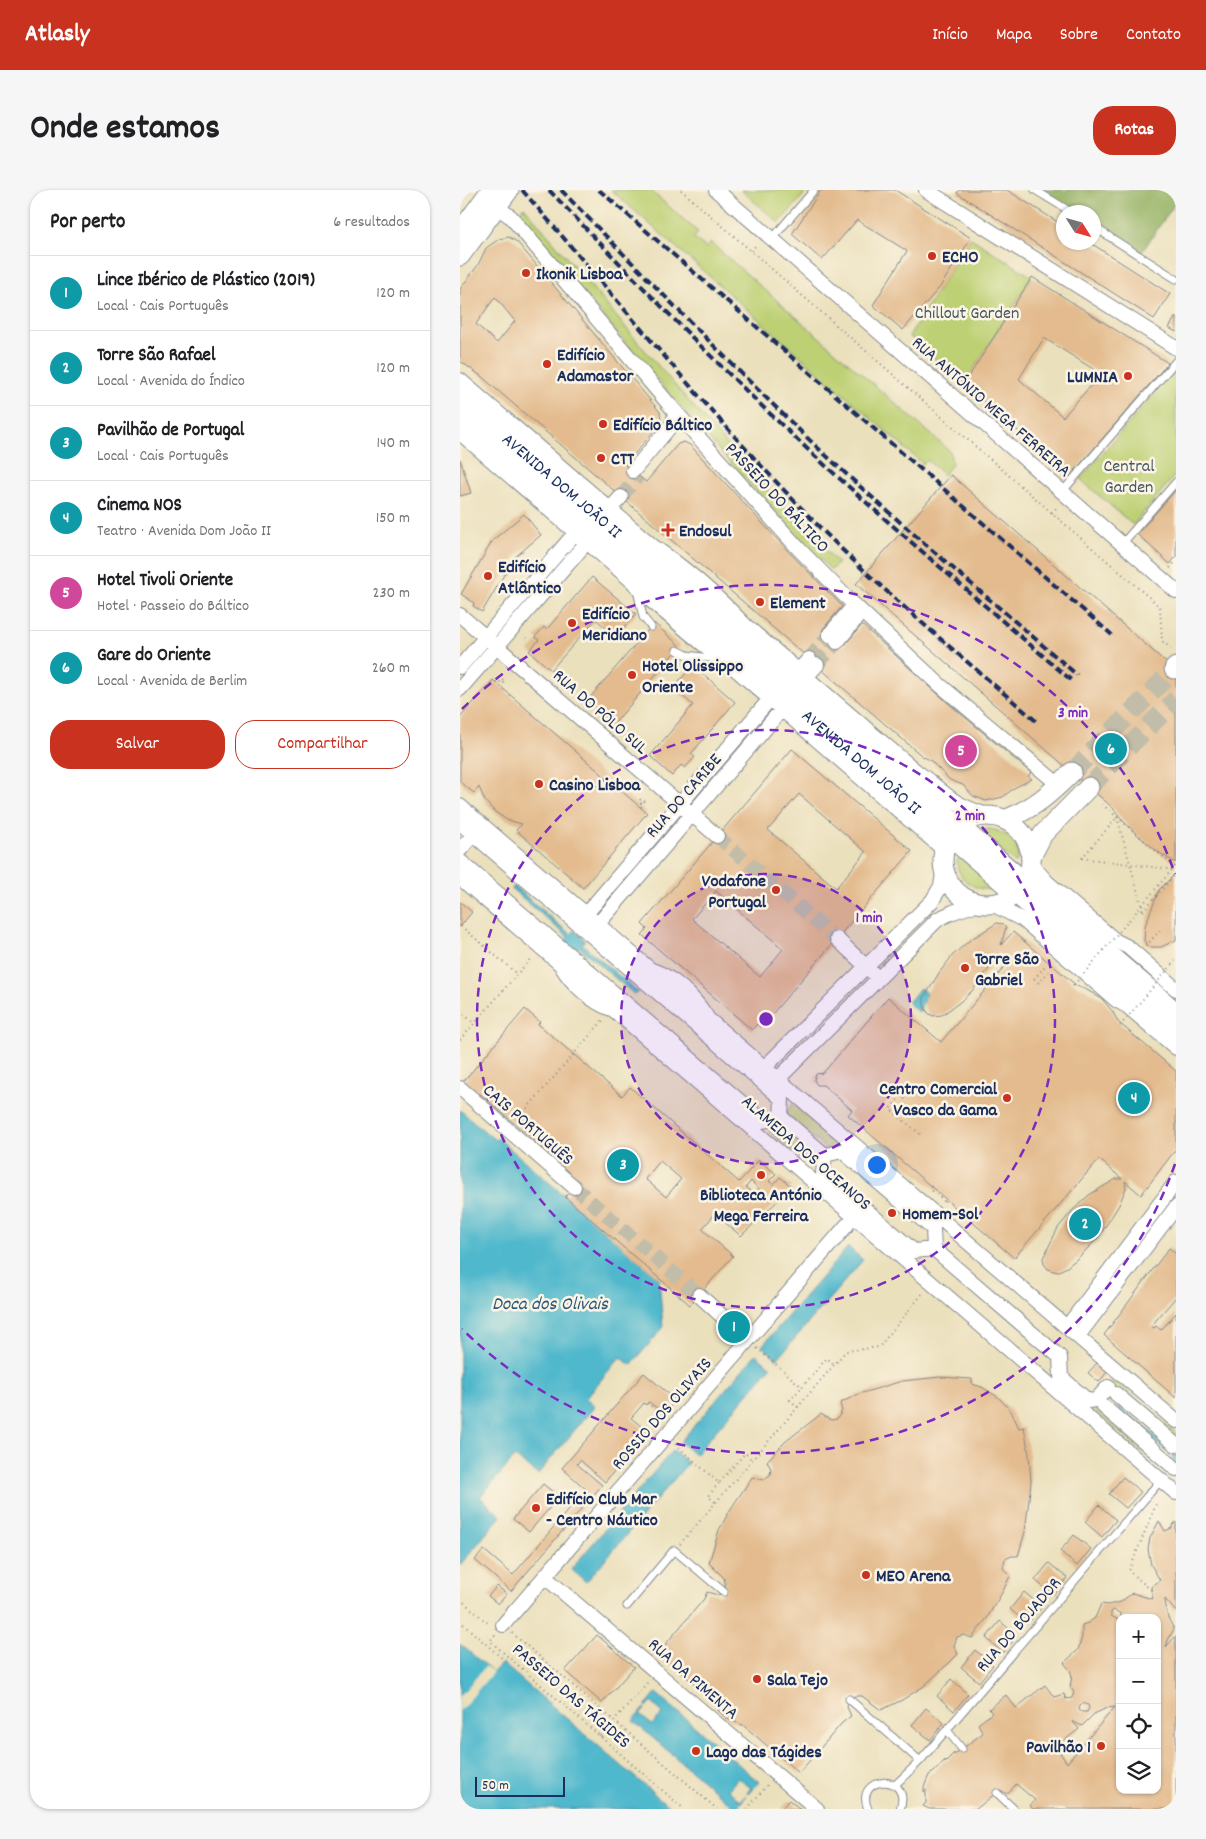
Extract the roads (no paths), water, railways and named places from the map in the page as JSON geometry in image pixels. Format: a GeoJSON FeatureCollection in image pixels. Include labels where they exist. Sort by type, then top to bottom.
{"type":"FeatureCollection","features":[{"type":"Feature","properties":{"kind":"main road"},"geometry":{"type":"LineString","coordinates":[[460,232],[491,195],[509,190]]}},
{"type":"Feature","properties":{"kind":"main road"},"geometry":{"type":"LineString","coordinates":[[460,256],[491,195]]}},
{"type":"Feature","properties":{"kind":"main road","name":"AVENIDA DOM JOÃO II"},"geometry":{"type":"LineString","coordinates":[[460,397],[660,579]]}},
{"type":"Feature","properties":{"kind":"main road","name":"AVENIDA DOM JOÃO II"},"geometry":{"type":"LineString","coordinates":[[460,416],[920,792],[949,845]]}},
{"type":"Feature","properties":{"kind":"main road","name":"AVENIDA DOM JOÃO II"},"geometry":{"type":"LineString","coordinates":[[715,626],[949,845],[1026,874],[1176,1012]]}},
{"type":"Feature","properties":{"kind":"main road"},"geometry":{"type":"LineString","coordinates":[[1066,779],[1036,805],[999,818],[979,817],[969,820],[949,845],[950,884],[956,891],[962,896],[985,903],[1005,899],[1026,874],[1043,834],[1089,787]]}},
{"type":"Feature","properties":{"kind":"main road"},"geometry":{"type":"LineString","coordinates":[[999,818],[1018,828],[1025,837],[1026,874]]}},
{"type":"Feature","properties":{"kind":"main road","name":"AVENIDA DOM JOÃO II"},"geometry":{"type":"LineString","coordinates":[[1026,874],[1058,930],[1176,1031]]}},
{"type":"Feature","properties":{"kind":"street","name":"RUA ANTÓNIO MEGA FERREIRA"},"geometry":{"type":"LineString","coordinates":[[716,190],[1061,498],[1122,544],[1176,591]]}},
{"type":"Feature","properties":{"kind":"street"},"geometry":{"type":"LineString","coordinates":[[926,190],[1176,348]]}},
{"type":"Feature","properties":{"kind":"street","name":"PASSEIO DO BÁLTICO"},"geometry":{"type":"LineString","coordinates":[[491,195],[673,409],[798,548],[858,608],[940,685],[1066,779]]}},
{"type":"Feature","properties":{"kind":"street","name":"AVENIDA DOM JOÃO II"},"geometry":{"type":"LineString","coordinates":[[460,380],[654,547],[680,565],[802,674],[916,771],[953,800],[966,807],[999,818]]}},
{"type":"Feature","properties":{"kind":"street"},"geometry":{"type":"LineString","coordinates":[[673,409],[674,419],[671,426],[636,473],[676,434],[682,431],[695,434]]}},
{"type":"Feature","properties":{"kind":"street","name":"AVENIDA DOM JOÃO II"},"geometry":{"type":"LineString","coordinates":[[460,433],[632,580],[649,598],[689,633],[725,660],[949,845]]}},
{"type":"Feature","properties":{"kind":"street"},"geometry":{"type":"LineString","coordinates":[[607,506],[618,494]]}},
{"type":"Feature","properties":{"kind":"street"},"geometry":{"type":"LineString","coordinates":[[460,666],[576,532]]}},
{"type":"Feature","properties":{"kind":"street"},"geometry":{"type":"LineString","coordinates":[[460,689],[587,542]]}},
{"type":"Feature","properties":{"kind":"street","name":"AVENIDA DOM JOÃO II"},"geometry":{"type":"LineString","coordinates":[[654,547],[660,579]]}},
{"type":"Feature","properties":{"kind":"street"},"geometry":{"type":"LineString","coordinates":[[632,580],[660,579]]}},
{"type":"Feature","properties":{"kind":"street"},"geometry":{"type":"LineString","coordinates":[[833,638],[851,609],[858,608]]}},
{"type":"Feature","properties":{"kind":"street","name":"RUA DO PÓLO SUL"},"geometry":{"type":"LineString","coordinates":[[460,614],[717,836]]}},
{"type":"Feature","properties":{"kind":"street"},"geometry":{"type":"LineString","coordinates":[[715,626],[745,624]]}},
{"type":"Feature","properties":{"kind":"street","name":"AVENIDA DOM JOÃO II"},"geometry":{"type":"LineString","coordinates":[[715,626],[725,660]]}},
{"type":"Feature","properties":{"kind":"street"},"geometry":{"type":"LineString","coordinates":[[802,674],[813,662]]}},
{"type":"Feature","properties":{"kind":"street","name":"RUA DO CARIBE"},"geometry":{"type":"LineString","coordinates":[[586,914],[770,699]]}},
{"type":"Feature","properties":{"kind":"street","name":"RUA DO CARIBE"},"geometry":{"type":"LineString","coordinates":[[598,924],[782,709]]}},
{"type":"Feature","properties":{"kind":"street","name":"AVENIDA DOM JOÃO II"},"geometry":{"type":"LineString","coordinates":[[916,771],[920,792]]}},
{"type":"Feature","properties":{"kind":"street","name":"ALAMEDA DOS OCEANOS"},"geometry":{"type":"LineString","coordinates":[[460,806],[478,829],[782,1100],[781,1117]]}},
{"type":"Feature","properties":{"kind":"street","name":"ALAMEDA DOS OCEANOS"},"geometry":{"type":"LineString","coordinates":[[460,823],[478,829],[598,924],[1176,1421]]}},
{"type":"Feature","properties":{"kind":"street"},"geometry":{"type":"LineString","coordinates":[[460,850],[478,829]]}},
{"type":"Feature","properties":{"kind":"street"},"geometry":{"type":"LineString","coordinates":[[765,1068],[932,901],[941,886],[949,845]]}},
{"type":"Feature","properties":{"kind":"street","name":"ALAMEDA DOS OCEANOS"},"geometry":{"type":"LineString","coordinates":[[460,861],[763,1122],[781,1117]]}},
{"type":"Feature","properties":{"kind":"street","name":"AVENIDA DOM JOÃO II"},"geometry":{"type":"LineString","coordinates":[[1026,874],[1047,882],[1116,941],[1128,947],[1176,989]]}},
{"type":"Feature","properties":{"kind":"street","name":"ALAMEDA DOS OCEANOS"},"geometry":{"type":"LineString","coordinates":[[460,878],[540,954],[624,1019],[1176,1493]]}},
{"type":"Feature","properties":{"kind":"street"},"geometry":{"type":"LineString","coordinates":[[602,896],[613,906]]}},
{"type":"Feature","properties":{"kind":"street"},"geometry":{"type":"LineString","coordinates":[[778,1079],[938,919],[953,912],[985,903],[1023,920],[1116,1000],[1127,1006],[1176,1048]]}},
{"type":"Feature","properties":{"kind":"street"},"geometry":{"type":"LineString","coordinates":[[1058,930],[1061,952]]}},
{"type":"Feature","properties":{"kind":"street"},"geometry":{"type":"LineString","coordinates":[[837,939],[878,978]]}},
{"type":"Feature","properties":{"kind":"street"},"geometry":{"type":"LineString","coordinates":[[794,1039],[806,1051]]}},
{"type":"Feature","properties":{"kind":"street","name":"CAIS PORTUGUÊS"},"geometry":{"type":"LineString","coordinates":[[460,1088],[574,1187]]}},
{"type":"Feature","properties":{"kind":"street","name":"ALAMEDA DOS OCEANOS"},"geometry":{"type":"LineString","coordinates":[[781,1117],[825,1155]]}},
{"type":"Feature","properties":{"kind":"street","name":"ALAMEDA DOS OCEANOS"},"geometry":{"type":"LineString","coordinates":[[842,1151],[933,1229],[934,1250],[914,1251],[823,1173],[825,1155],[842,1151]]}},
{"type":"Feature","properties":{"kind":"street"},"geometry":{"type":"LineString","coordinates":[[1066,1327],[1176,1182]]}},
{"type":"Feature","properties":{"kind":"street"},"geometry":{"type":"LineString","coordinates":[[1078,1336],[1171,1223],[1176,1207]]}},
{"type":"Feature","properties":{"kind":"street"},"geometry":{"type":"LineString","coordinates":[[1154,1211],[1171,1223]]}},
{"type":"Feature","properties":{"kind":"street","name":"ROSSIO DOS OLIVAIS"},"geometry":{"type":"LineString","coordinates":[[497,1628],[545,1577],[847,1225]]}},
{"type":"Feature","properties":{"kind":"street"},"geometry":{"type":"LineString","coordinates":[[934,1250],[1060,1357],[1061,1377],[1088,1401],[1096,1400],[1112,1390],[1176,1445]]}},
{"type":"Feature","properties":{"kind":"street"},"geometry":{"type":"LineString","coordinates":[[699,1295],[748,1340]]}},
{"type":"Feature","properties":{"kind":"street"},"geometry":{"type":"LineString","coordinates":[[1081,1308],[1093,1317]]}},
{"type":"Feature","properties":{"kind":"street"},"geometry":{"type":"LineString","coordinates":[[1104,1407],[1176,1469]]}},
{"type":"Feature","properties":{"kind":"street","name":"RUA DA PIMENTA"},"geometry":{"type":"LineString","coordinates":[[545,1577],[817,1809]]}},
{"type":"Feature","properties":{"kind":"lane"},"geometry":{"type":"LineString","coordinates":[[772,239],[814,190]]}},
{"type":"Feature","properties":{"kind":"lane"},"geometry":{"type":"LineString","coordinates":[[1035,190],[1060,205]]}},
{"type":"Feature","properties":{"kind":"lane"},"geometry":{"type":"LineString","coordinates":[[1101,231],[1176,279]]}},
{"type":"Feature","properties":{"kind":"lane"},"geometry":{"type":"LineString","coordinates":[[1061,498],[1176,361]]}},
{"type":"Feature","properties":{"kind":"lane"},"geometry":{"type":"LineString","coordinates":[[1122,544],[1176,482]]}},
{"type":"Feature","properties":{"kind":"lane"},"geometry":{"type":"LineString","coordinates":[[632,580],[638,593],[643,617],[651,627]]}},
{"type":"Feature","properties":{"kind":"lane"},"geometry":{"type":"LineString","coordinates":[[677,650],[687,655],[725,660]]}},
{"type":"Feature","properties":{"kind":"lane","name":"RUA DO BOJADOR"},"geometry":{"type":"LineString","coordinates":[[895,1785],[920,1761],[1161,1480]]}},
{"type":"Feature","properties":{"kind":"lane"},"geometry":{"type":"LineString","coordinates":[[628,1606],[674,1550],[724,1592]]}},
{"type":"Feature","properties":{"kind":"lane"},"geometry":{"type":"LineString","coordinates":[[849,1699],[920,1761]]}},
{"type":"Feature","properties":{"kind":"lane"},"geometry":{"type":"LineString","coordinates":[[947,1730],[962,1749]]}},
{"type":"Feature","properties":{"kind":"lane"},"geometry":{"type":"LineString","coordinates":[[868,1809],[866,1796],[872,1786],[884,1782],[895,1785],[902,1796],[900,1809]]}},
{"type":"Feature","properties":{"kind":"lane"},"geometry":{"type":"LineString","coordinates":[[997,1793],[1014,1809]]}},
{"type":"Feature","properties":{"kind":"water"},"geometry":{"type":"Polygon","coordinates":[[[514,886],[570,934],[574,930],[585,940],[582,944],[638,992],[635,995],[579,947],[575,951],[564,941],[568,937],[512,889],[514,886]]]}},
{"type":"Feature","properties":{"kind":"water"},"geometry":{"type":"Polygon","coordinates":[[[920,988],[926,993],[919,1012],[908,1003],[920,988]]]}},
{"type":"Feature","properties":{"kind":"water","name":"Doca dos Olivais"},"geometry":{"type":"Polygon","coordinates":[[[460,1110],[495,1140],[498,1138],[659,1278],[663,1328],[631,1365],[620,1357],[586,1398],[595,1406],[538,1474],[515,1457],[480,1497],[501,1516],[460,1565],[460,1110]]]}},
{"type":"Feature","properties":{"kind":"water"},"geometry":{"type":"Polygon","coordinates":[[[848,1247],[863,1260],[777,1359],[762,1346],[848,1247]]]}},
{"type":"Feature","properties":{"kind":"water"},"geometry":{"type":"Polygon","coordinates":[[[756,1354],[771,1367],[695,1455],[680,1442],[756,1354]]]}},
{"type":"Feature","properties":{"kind":"water"},"geometry":{"type":"Polygon","coordinates":[[[1119,1406],[1176,1453],[1176,1467],[1170,1461],[1173,1457],[1117,1409],[1119,1406]]]}},
{"type":"Feature","properties":{"kind":"water"},"geometry":{"type":"Polygon","coordinates":[[[673,1450],[688,1463],[586,1582],[571,1569],[673,1450]]]}},
{"type":"Feature","properties":{"kind":"water"},"geometry":{"type":"Polygon","coordinates":[[[460,1644],[493,1672],[502,1663],[672,1809],[460,1809],[460,1644]]]}},
{"type":"Feature","properties":{"kind":"water","name":"Lago das Tágides"},"geometry":{"type":"Polygon","coordinates":[[[656,1693],[759,1782],[748,1794],[751,1788],[738,1778],[728,1790],[740,1801],[746,1796],[736,1809],[633,1721],[644,1708],[640,1715],[652,1725],[663,1713],[651,1702],[647,1707],[645,1706],[656,1693]]]}},
{"type":"Feature","properties":{"kind":"tunnel"},"geometry":{"type":"LineString","coordinates":[[621,497],[638,476]]}},
{"type":"Feature","properties":{"kind":"tunnel"},"geometry":{"type":"LineString","coordinates":[[809,659],[829,635]]}},
{"type":"Feature","properties":{"kind":"tunnel"},"geometry":{"type":"LineString","coordinates":[[817,665],[837,642]]}},
{"type":"Feature","properties":{"kind":"tunnel"},"geometry":{"type":"LineString","coordinates":[[1072,772],[1174,669]]}},
{"type":"Feature","properties":{"kind":"tunnel"},"geometry":{"type":"LineString","coordinates":[[1089,787],[1176,699]]}},
{"type":"Feature","properties":{"kind":"tunnel"},"geometry":{"type":"LineString","coordinates":[[717,836],[837,939]]}},
{"type":"Feature","properties":{"kind":"tunnel"},"geometry":{"type":"LineString","coordinates":[[574,1187],[699,1295]]}},
{"type":"Feature","properties":{"kind":"railway"},"geometry":{"type":"LineString","coordinates":[[522,190],[731,433],[831,539],[889,593],[1037,722]]}},
{"type":"Feature","properties":{"kind":"railway"},"geometry":{"type":"LineString","coordinates":[[549,190],[681,326],[816,457],[1072,681]]}},
{"type":"Feature","properties":{"kind":"railway"},"geometry":{"type":"LineString","coordinates":[[561,190],[721,353],[819,449],[1077,675]]}},
{"type":"Feature","properties":{"kind":"railway"},"geometry":{"type":"LineString","coordinates":[[599,190],[1112,635]]}},
{"type":"Feature","properties":{"kind":"place","name":"ECHO"},"geometry":{"type":"Point","coordinates":[932,256]}},
{"type":"Feature","properties":{"kind":"place","name":"Ikonik Lisboa"},"geometry":{"type":"Point","coordinates":[526,273]}},
{"type":"Feature","properties":{"kind":"place","name":"Edifício Adamastor"},"geometry":{"type":"Point","coordinates":[547,364]}},
{"type":"Feature","properties":{"kind":"place","name":"LUMNIA"},"geometry":{"type":"Point","coordinates":[1128,376]}},
{"type":"Feature","properties":{"kind":"place","name":"Edifício Báltico"},"geometry":{"type":"Point","coordinates":[603,424]}},
{"type":"Feature","properties":{"kind":"place","name":"CTT"},"geometry":{"type":"Point","coordinates":[601,458]}},
{"type":"Feature","properties":{"kind":"place","name":"Endosul"},"geometry":{"type":"Point","coordinates":[668,530]}},
{"type":"Feature","properties":{"kind":"place","name":"Edifício Atlântico"},"geometry":{"type":"Point","coordinates":[488,576]}},
{"type":"Feature","properties":{"kind":"place","name":"Element"},"geometry":{"type":"Point","coordinates":[760,602]}},
{"type":"Feature","properties":{"kind":"place","name":"Edifício Meridiano"},"geometry":{"type":"Point","coordinates":[572,623]}},
{"type":"Feature","properties":{"kind":"place","name":"Hotel Olissippo Oriente"},"geometry":{"type":"Point","coordinates":[632,675]}},
{"type":"Feature","properties":{"kind":"place","name":"Gare do Oriente"},"geometry":{"type":"Point","coordinates":[1111,749]}},
{"type":"Feature","properties":{"kind":"place","name":"Hotel Tivoli Oriente"},"geometry":{"type":"Point","coordinates":[961,751]}},
{"type":"Feature","properties":{"kind":"place","name":"Casino Lisboa"},"geometry":{"type":"Point","coordinates":[539,784]}},
{"type":"Feature","properties":{"kind":"place","name":"Vodafone Portugal"},"geometry":{"type":"Point","coordinates":[776,890]}},
{"type":"Feature","properties":{"kind":"place","name":"Torre São Gabriel"},"geometry":{"type":"Point","coordinates":[965,968]}},
{"type":"Feature","properties":{"kind":"place","name":"Centro Comercial Vasco da Gama"},"geometry":{"type":"Point","coordinates":[1007,1098]}},
{"type":"Feature","properties":{"kind":"place","name":"Cinema NOS"},"geometry":{"type":"Point","coordinates":[1134,1098]}},
{"type":"Feature","properties":{"kind":"place","name":"Pavilhão de Portugal"},"geometry":{"type":"Point","coordinates":[623,1165]}},
{"type":"Feature","properties":{"kind":"place","name":"Biblioteca António Mega Ferreira"},"geometry":{"type":"Point","coordinates":[761,1175]}},
{"type":"Feature","properties":{"kind":"place","name":"Homem-Sol"},"geometry":{"type":"Point","coordinates":[892,1213]}},
{"type":"Feature","properties":{"kind":"place","name":"Torre São Rafael"},"geometry":{"type":"Point","coordinates":[1085,1224]}},
{"type":"Feature","properties":{"kind":"place","name":"Lince Ibérico de Plástico (2019)"},"geometry":{"type":"Point","coordinates":[734,1327]}},
{"type":"Feature","properties":{"kind":"place","name":"Edifício Club Mar - Centro Náutico"},"geometry":{"type":"Point","coordinates":[536,1508]}},
{"type":"Feature","properties":{"kind":"place","name":"MEO Arena"},"geometry":{"type":"Point","coordinates":[866,1575]}},
{"type":"Feature","properties":{"kind":"place","name":"Sala Tejo"},"geometry":{"type":"Point","coordinates":[757,1679]}},
{"type":"Feature","properties":{"kind":"place","name":"Pavilhão 1"},"geometry":{"type":"Point","coordinates":[1101,1746]}},
{"type":"Feature","properties":{"kind":"place","name":"Lago das Tágides"},"geometry":{"type":"Point","coordinates":[696,1751]}},
{"type":"Feature","properties":{"kind":"park label","name":"Chillout Garden"},"geometry":{"type":"Point","coordinates":[967,312]}},
{"type":"Feature","properties":{"kind":"park label","name":"Central Garden"},"geometry":{"type":"Point","coordinates":[1129,475]}}]}
